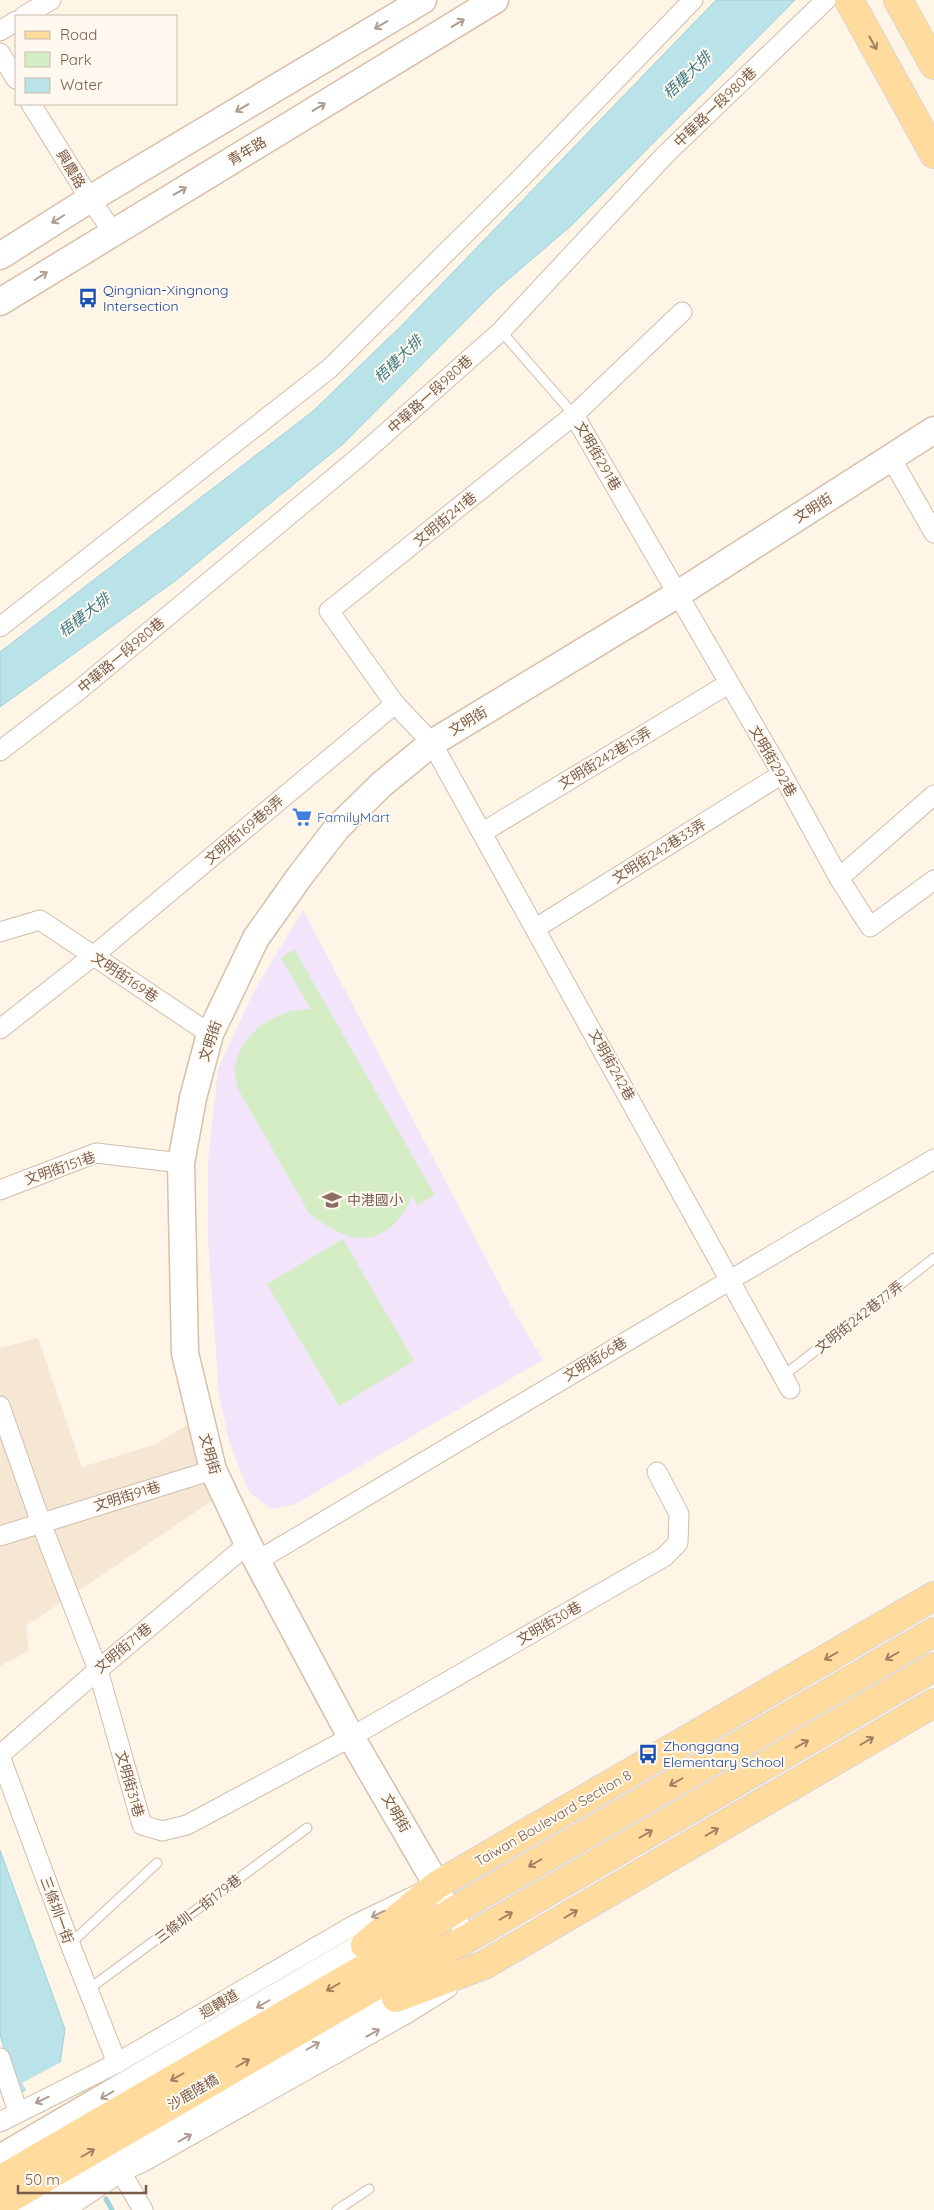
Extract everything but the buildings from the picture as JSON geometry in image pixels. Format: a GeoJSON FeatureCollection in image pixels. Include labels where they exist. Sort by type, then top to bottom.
{"type":"FeatureCollection","features":[{"type":"Feature","properties":{"kind":"main road"},"geometry":{"type":"LineString","coordinates":[[849,0],[934,154]]}},
{"type":"Feature","properties":{"kind":"main road"},"geometry":{"type":"LineString","coordinates":[[898,0],[934,65]]}},
{"type":"Feature","properties":{"kind":"main road","name":"Taiwan Boulevard Section 8"},"geometry":{"type":"LineString","coordinates":[[380,1971],[437,1885],[934,1596]]}},
{"type":"Feature","properties":{"kind":"main road"},"geometry":{"type":"LineString","coordinates":[[380,1971],[453,1911],[934,1632]]}},
{"type":"Feature","properties":{"kind":"main road"},"geometry":{"type":"LineString","coordinates":[[476,1951],[934,1667]]}},
{"type":"Feature","properties":{"kind":"main road"},"geometry":{"type":"LineString","coordinates":[[380,1971],[476,1951],[934,1702]]}},
{"type":"Feature","properties":{"kind":"main road","name":"沙鹿陸橋"},"geometry":{"type":"LineString","coordinates":[[0,2180],[380,1971]]}},
{"type":"Feature","properties":{"kind":"main road","name":"沙鹿陸橋"},"geometry":{"type":"LineString","coordinates":[[0,2204],[380,1971]]}},
{"type":"Feature","properties":{"kind":"street"},"geometry":{"type":"LineString","coordinates":[[26,15],[51,0]]}},
{"type":"Feature","properties":{"kind":"street"},"geometry":{"type":"LineString","coordinates":[[0,256],[90,199],[423,0]]}},
{"type":"Feature","properties":{"kind":"street","name":"青年路"},"geometry":{"type":"LineString","coordinates":[[0,302],[495,0]]}},
{"type":"Feature","properties":{"kind":"street"},"geometry":{"type":"LineString","coordinates":[[0,627],[329,369],[521,178],[693,0]]}},
{"type":"Feature","properties":{"kind":"street","name":"中華路一段980巷"},"geometry":{"type":"LineString","coordinates":[[0,751],[78,691],[360,456],[501,331],[665,155],[826,0]]}},
{"type":"Feature","properties":{"kind":"street"},"geometry":{"type":"LineString","coordinates":[[0,31],[15,22]]}},
{"type":"Feature","properties":{"kind":"street"},"geometry":{"type":"LineString","coordinates":[[0,53],[15,77]]}},
{"type":"Feature","properties":{"kind":"street","name":"興農路"},"geometry":{"type":"LineString","coordinates":[[32,105],[90,199],[113,232]]}},
{"type":"Feature","properties":{"kind":"street","name":"文明街241巷"},"geometry":{"type":"LineString","coordinates":[[432,743],[395,704],[329,612],[574,415],[682,312]]}},
{"type":"Feature","properties":{"kind":"street","name":"文明街291巷"},"geometry":{"type":"LineString","coordinates":[[574,415],[678,594]]}},
{"type":"Feature","properties":{"kind":"street","name":"文明街"},"geometry":{"type":"LineString","coordinates":[[476,1951],[351,1736],[252,1552],[213,1470],[185,1353],[181,1163],[193,1098],[210,1034],[256,938],[337,828],[382,784],[432,743],[678,594],[934,430]]}},
{"type":"Feature","properties":{"kind":"street"},"geometry":{"type":"LineString","coordinates":[[891,458],[934,533]]}},
{"type":"Feature","properties":{"kind":"street","name":"文明街292巷"},"geometry":{"type":"LineString","coordinates":[[678,594],[728,684],[782,774],[839,878],[870,927],[934,880]]}},
{"type":"Feature","properties":{"kind":"street","name":"文明街242巷15弄"},"geometry":{"type":"LineString","coordinates":[[483,832],[728,684]]}},
{"type":"Feature","properties":{"kind":"street","name":"文明街169巷8弄"},"geometry":{"type":"LineString","coordinates":[[0,1029],[93,956],[395,704]]}},
{"type":"Feature","properties":{"kind":"street","name":"文明街242巷"},"geometry":{"type":"LineString","coordinates":[[432,743],[730,1278],[786,1383]]}},
{"type":"Feature","properties":{"kind":"street","name":"文明街242巷33弄"},"geometry":{"type":"LineString","coordinates":[[536,928],[782,774]]}},
{"type":"Feature","properties":{"kind":"street"},"geometry":{"type":"LineString","coordinates":[[839,878],[934,795]]}},
{"type":"Feature","properties":{"kind":"street","name":"文明街169巷"},"geometry":{"type":"LineString","coordinates":[[0,932],[40,920],[210,1034]]}},
{"type":"Feature","properties":{"kind":"street","name":"文明街151巷"},"geometry":{"type":"LineString","coordinates":[[0,1190],[96,1153],[181,1163]]}},
{"type":"Feature","properties":{"kind":"street","name":"文明街66巷"},"geometry":{"type":"LineString","coordinates":[[252,1552],[934,1159]]}},
{"type":"Feature","properties":{"kind":"street"},"geometry":{"type":"LineString","coordinates":[[0,1406],[41,1523]]}},
{"type":"Feature","properties":{"kind":"street","name":"文明街91巷"},"geometry":{"type":"LineString","coordinates":[[0,1536],[213,1470]]}},
{"type":"Feature","properties":{"kind":"street","name":"文明街30巷"},"geometry":{"type":"LineString","coordinates":[[351,1736],[664,1557],[678,1543],[679,1514],[657,1472]]}},
{"type":"Feature","properties":{"kind":"street","name":"文明街31巷"},"geometry":{"type":"LineString","coordinates":[[41,1523],[98,1670],[142,1825],[162,1831],[186,1825],[351,1736]]}},
{"type":"Feature","properties":{"kind":"street","name":"文明街71巷"},"geometry":{"type":"LineString","coordinates":[[0,1755],[98,1670],[252,1552]]}},
{"type":"Feature","properties":{"kind":"street","name":"三條圳一街"},"geometry":{"type":"LineString","coordinates":[[0,1755],[70,1944],[117,2063]]}},
{"type":"Feature","properties":{"kind":"street","name":"迴轉道"},"geometry":{"type":"LineString","coordinates":[[0,2122],[117,2063],[354,1925],[437,1885]]}},
{"type":"Feature","properties":{"kind":"street"},"geometry":{"type":"LineString","coordinates":[[64,2210],[121,2172],[143,2162],[406,2014],[476,1951]]}},
{"type":"Feature","properties":{"kind":"street"},"geometry":{"type":"LineString","coordinates":[[0,2158],[380,1971]]}},
{"type":"Feature","properties":{"kind":"street"},"geometry":{"type":"LineString","coordinates":[[28,2210],[380,1971]]}},
{"type":"Feature","properties":{"kind":"street"},"geometry":{"type":"LineString","coordinates":[[0,2058],[18,2112]]}},
{"type":"Feature","properties":{"kind":"street"},"geometry":{"type":"LineString","coordinates":[[121,2172],[143,2210]]}},
{"type":"Feature","properties":{"kind":"lane","name":"文明街291巷"},"geometry":{"type":"LineString","coordinates":[[501,331],[574,415]]}},
{"type":"Feature","properties":{"kind":"lane","name":"文明街242巷77弄"},"geometry":{"type":"LineString","coordinates":[[786,1383],[934,1258]]}},
{"type":"Feature","properties":{"kind":"lane","name":"三條圳一街179巷"},"geometry":{"type":"LineString","coordinates":[[89,1989],[307,1828]]}},
{"type":"Feature","properties":{"kind":"lane"},"geometry":{"type":"LineString","coordinates":[[70,1944],[157,1863]]}},
{"type":"Feature","properties":{"kind":"lane"},"geometry":{"type":"LineString","coordinates":[[337,2210],[369,2189]]}},
{"type":"Feature","properties":{"kind":"shaded area","name":"中港國小"},"geometry":{"type":"Polygon","coordinates":[[[303,910],[513,1310],[543,1360],[295,1504],[272,1509],[249,1492],[230,1444],[219,1396],[208,1239],[208,1161],[218,1069],[254,991],[303,910]]]}},
{"type":"Feature","properties":{"kind":"shaded area"},"geometry":{"type":"Polygon","coordinates":[[[38,1338],[82,1467],[156,1444],[190,1423],[215,1499],[26,1626],[29,1651],[0,1666],[0,1348],[38,1338]]]}},
{"type":"Feature","properties":{"kind":"green space"},"geometry":{"type":"Polygon","coordinates":[[[294,949],[435,1195],[418,1205],[412,1197],[402,1214],[391,1227],[379,1234],[366,1238],[353,1237],[339,1232],[309,1213],[237,1087],[235,1070],[237,1058],[246,1040],[253,1032],[270,1020],[291,1011],[311,1009],[281,958],[294,949]]]}},
{"type":"Feature","properties":{"kind":"green space"},"geometry":{"type":"Polygon","coordinates":[[[343,1239],[414,1361],[339,1406],[267,1284],[343,1239]]]}},
{"type":"Feature","properties":{"kind":"water","name":"梧棲大排"},"geometry":{"type":"Polygon","coordinates":[[[716,0],[795,0],[572,225],[496,290],[343,444],[175,581],[0,707],[0,652],[312,412],[401,326],[716,0]]]}},
{"type":"Feature","properties":{"kind":"water"},"geometry":{"type":"Polygon","coordinates":[[[0,1850],[65,2029],[59,2070],[18,2094],[0,2035],[0,1850]]]}},
{"type":"Feature","properties":{"kind":"pier"},"geometry":{"type":"Polygon","coordinates":[[[63,2061],[60,2072],[27,2091],[22,2083],[63,2061]]]}},
{"type":"Feature","properties":{"kind":"waterway"},"geometry":{"type":"LineString","coordinates":[[106,2199],[112,2210]]}},
{"type":"Feature","properties":{"kind":"place","name":"Qingnian-Xingnong Intersection"},"geometry":{"type":"Point","coordinates":[88,298]}},
{"type":"Feature","properties":{"kind":"place","name":"FamilyMart"},"geometry":{"type":"Point","coordinates":[302,817]}},
{"type":"Feature","properties":{"kind":"place","name":"中港國小"},"geometry":{"type":"Point","coordinates":[332,1200]}},
{"type":"Feature","properties":{"kind":"place","name":"Zhonggang Elementary School"},"geometry":{"type":"Point","coordinates":[648,1754]}}]}
